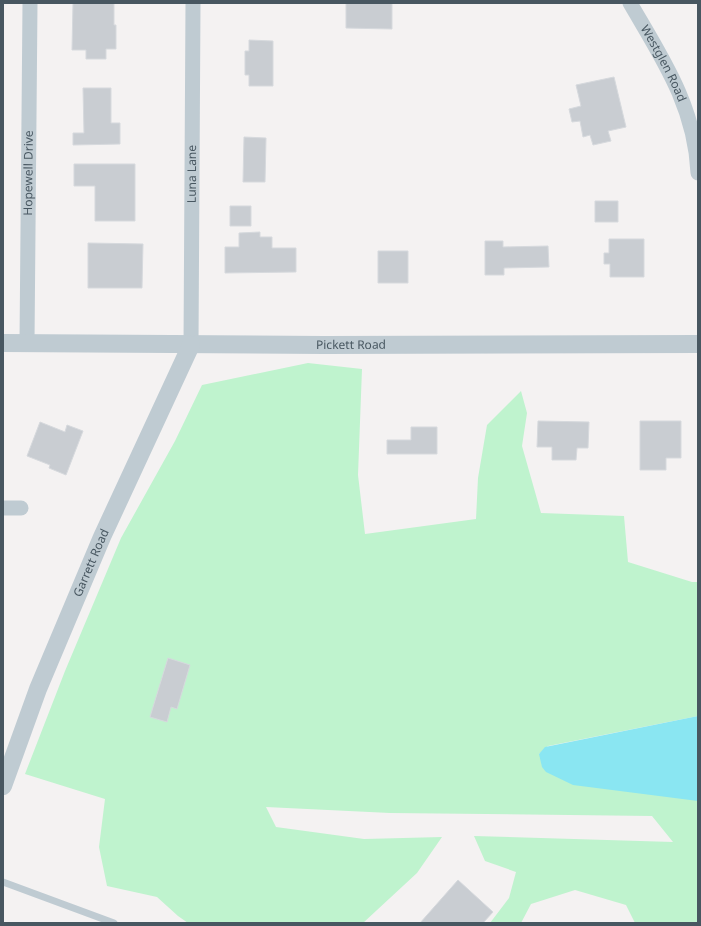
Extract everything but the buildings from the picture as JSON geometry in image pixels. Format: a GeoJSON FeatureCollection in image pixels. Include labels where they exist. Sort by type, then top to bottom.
{"type":"FeatureCollection","features":[{"type":"Feature","properties":{"kind":"street","name":"Hopewell Drive"},"geometry":{"type":"LineString","coordinates":[[27,343],[30,3]]}},
{"type":"Feature","properties":{"kind":"street","name":"Luna Lane"},"geometry":{"type":"LineString","coordinates":[[191,345],[193,3]]}},
{"type":"Feature","properties":{"kind":"street","name":"Westglen Road"},"geometry":{"type":"LineString","coordinates":[[630,3],[672,76],[682,97],[696,148],[698,173]]}},
{"type":"Feature","properties":{"kind":"street","name":"Pickett Road"},"geometry":{"type":"LineString","coordinates":[[3,343],[191,345],[698,344]]}},
{"type":"Feature","properties":{"kind":"street","name":"Garrett Road"},"geometry":{"type":"LineString","coordinates":[[3,786],[38,688],[99,544],[191,345]]}},
{"type":"Feature","properties":{"kind":"street"},"geometry":{"type":"LineString","coordinates":[[3,508],[20,508]]}},
{"type":"Feature","properties":{"kind":"lane"},"geometry":{"type":"LineString","coordinates":[[3,882],[114,923]]}},
{"type":"Feature","properties":{"kind":"green space"},"geometry":{"type":"Polygon","coordinates":[[[308,363],[362,369],[358,475],[365,534],[476,519],[478,478],[487,425],[521,391],[527,413],[522,446],[541,513],[624,516],[628,562],[692,582],[698,582],[698,716],[548,746],[539,754],[698,800],[698,923],[635,923],[626,905],[575,890],[531,904],[521,923],[490,923],[509,898],[516,872],[485,861],[474,836],[673,842],[652,816],[390,813],[266,807],[276,827],[364,839],[442,837],[417,873],[363,923],[188,923],[157,897],[107,886],[99,847],[105,799],[25,774],[65,671],[121,538],[175,441],[202,385],[308,363]]]}},
{"type":"Feature","properties":{"kind":"water"},"geometry":{"type":"Polygon","coordinates":[[[698,716],[698,801],[573,785],[546,772],[542,767],[539,754],[545,747],[698,716]]]}}]}
